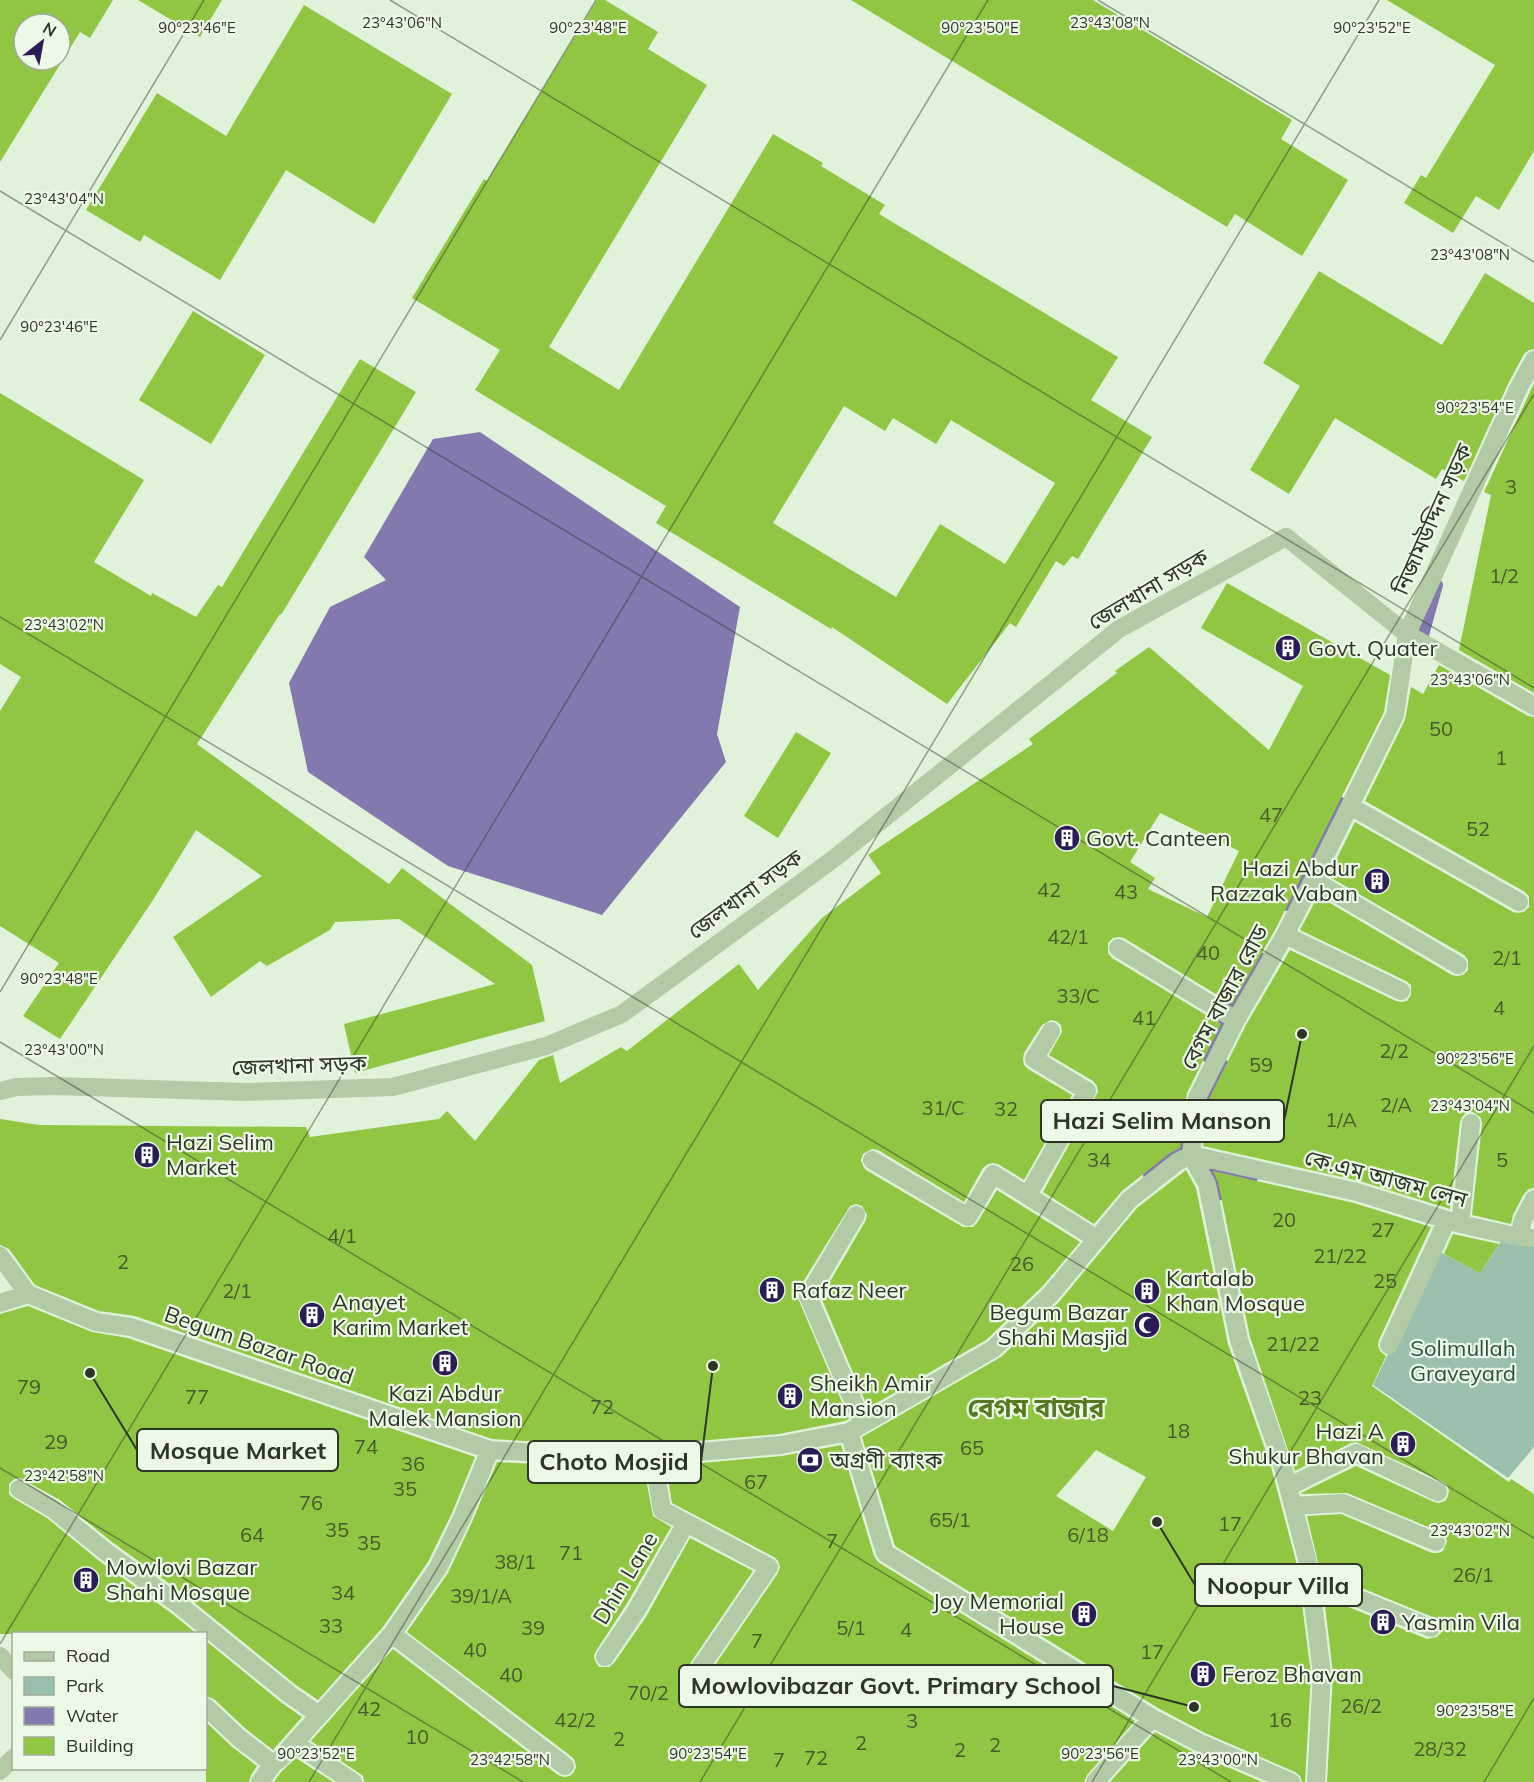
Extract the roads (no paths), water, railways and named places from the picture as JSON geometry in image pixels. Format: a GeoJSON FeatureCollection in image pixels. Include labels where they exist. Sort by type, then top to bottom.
{"type":"FeatureCollection","features":[{"type":"Feature","properties":{"kind":"street","name":"নিজামউদ্দিন সড়ক"},"geometry":{"type":"LineString","coordinates":[[1407,634],[1518,389],[1534,360]]}},
{"type":"Feature","properties":{"kind":"street","name":"জেলখানা সড়ক"},"geometry":{"type":"LineString","coordinates":[[0,1091],[16,1087],[55,1086],[247,1092],[393,1087],[546,1046],[622,1014],[836,857],[1119,629],[1286,537],[1407,634]]}},
{"type":"Feature","properties":{"kind":"street"},"geometry":{"type":"LineString","coordinates":[[1407,634],[1534,706]]}},
{"type":"Feature","properties":{"kind":"street","name":"বেগম বাজার রোড"},"geometry":{"type":"LineString","coordinates":[[1191,1155],[1197,1098],[1236,1020],[1285,935],[1395,716],[1407,634]]}},
{"type":"Feature","properties":{"kind":"street"},"geometry":{"type":"LineString","coordinates":[[1350,806],[1519,902]]}},
{"type":"Feature","properties":{"kind":"street"},"geometry":{"type":"LineString","coordinates":[[1313,880],[1458,965]]}},
{"type":"Feature","properties":{"kind":"street"},"geometry":{"type":"LineString","coordinates":[[1285,935],[1401,991]]}},
{"type":"Feature","properties":{"kind":"street"},"geometry":{"type":"LineString","coordinates":[[1118,948],[1236,1020]]}},
{"type":"Feature","properties":{"kind":"street"},"geometry":{"type":"LineString","coordinates":[[1028,1196],[1087,1091],[1034,1059],[1051,1031]]}},
{"type":"Feature","properties":{"kind":"street"},"geometry":{"type":"LineString","coordinates":[[1389,1345],[1454,1222],[1471,1123]]}},
{"type":"Feature","properties":{"kind":"street"},"geometry":{"type":"LineString","coordinates":[[1191,1155],[1208,1184],[1239,1340],[1281,1460],[1308,1563],[1322,1674],[1317,1773]]}},
{"type":"Feature","properties":{"kind":"street","name":"কে.এম আজম লেন"},"geometry":{"type":"LineString","coordinates":[[1191,1155],[1357,1192],[1454,1222],[1526,1238]]}},
{"type":"Feature","properties":{"kind":"street","name":"Begum Bazar Road"},"geometry":{"type":"LineString","coordinates":[[28,1294],[96,1322],[131,1327],[490,1450],[629,1458],[781,1445],[856,1428],[993,1349],[1050,1295],[1129,1200],[1177,1162],[1191,1155]]}},
{"type":"Feature","properties":{"kind":"street"},"geometry":{"type":"LineString","coordinates":[[872,1160],[968,1217],[993,1174],[1097,1239]]}},
{"type":"Feature","properties":{"kind":"street"},"geometry":{"type":"LineString","coordinates":[[1526,1238],[1523,1221],[1534,1199]]}},
{"type":"Feature","properties":{"kind":"street"},"geometry":{"type":"LineString","coordinates":[[856,1215],[808,1296],[856,1428],[885,1553],[1152,1718],[1200,1743],[1291,1782]]}},
{"type":"Feature","properties":{"kind":"street"},"geometry":{"type":"LineString","coordinates":[[0,1256],[28,1294],[0,1304]]}},
{"type":"Feature","properties":{"kind":"street"},"geometry":{"type":"LineString","coordinates":[[260,1782],[273,1764],[392,1634],[438,1568],[490,1450]]}},
{"type":"Feature","properties":{"kind":"street"},"geometry":{"type":"LineString","coordinates":[[1288,1487],[1356,1453],[1438,1492]]}},
{"type":"Feature","properties":{"kind":"street","name":"Dhin Lane"},"geometry":{"type":"LineString","coordinates":[[653,1456],[662,1510],[769,1567],[700,1668]]}},
{"type":"Feature","properties":{"kind":"street"},"geometry":{"type":"LineString","coordinates":[[19,1489],[53,1509],[319,1715]]}},
{"type":"Feature","properties":{"kind":"street"},"geometry":{"type":"LineString","coordinates":[[1293,1506],[1343,1503],[1436,1542]]}},
{"type":"Feature","properties":{"kind":"street","name":"Dhin Lane"},"geometry":{"type":"LineString","coordinates":[[604,1657],[636,1611],[686,1523]]}},
{"type":"Feature","properties":{"kind":"street"},"geometry":{"type":"LineString","coordinates":[[1310,1579],[1431,1628]]}},
{"type":"Feature","properties":{"kind":"street"},"geometry":{"type":"LineString","coordinates":[[392,1634],[565,1766]]}},
{"type":"Feature","properties":{"kind":"street"},"geometry":{"type":"LineString","coordinates":[[0,1656],[12,1669]]}},
{"type":"Feature","properties":{"kind":"street"},"geometry":{"type":"LineString","coordinates":[[207,1708],[239,1738],[273,1764]]}},
{"type":"Feature","properties":{"kind":"street"},"geometry":{"type":"LineString","coordinates":[[1095,1782],[1152,1718]]}},
{"type":"Feature","properties":{"kind":"street"},"geometry":{"type":"LineString","coordinates":[[294,1743],[354,1782]]}},
{"type":"Feature","properties":{"kind":"street"},"geometry":{"type":"LineString","coordinates":[[0,1771],[12,1759]]}},
{"type":"Feature","properties":{"kind":"water"},"geometry":{"type":"Polygon","coordinates":[[[480,432],[740,607],[717,734],[726,762],[602,915],[448,866],[308,772],[289,683],[330,607],[386,580],[364,557],[433,439],[480,432]]]}},
{"type":"Feature","properties":{"kind":"waterway"},"geometry":{"type":"LineString","coordinates":[[1427,645],[1421,642],[1437,585]]}},
{"type":"Feature","properties":{"kind":"waterway"},"geometry":{"type":"LineString","coordinates":[[1287,905],[1341,803]]}},
{"type":"Feature","properties":{"kind":"waterway"},"geometry":{"type":"LineString","coordinates":[[1208,1057],[1259,957]]}},
{"type":"Feature","properties":{"kind":"waterway"},"geometry":{"type":"LineString","coordinates":[[1202,1135],[1207,1099],[1223,1065]]}},
{"type":"Feature","properties":{"kind":"waterway"},"geometry":{"type":"LineString","coordinates":[[1149,1175],[1179,1145],[1190,1107]]}},
{"type":"Feature","properties":{"kind":"waterway"},"geometry":{"type":"LineString","coordinates":[[1218,1195],[1213,1172],[1253,1176]]}},
{"type":"Feature","properties":{"kind":"place","name":"Govt. Quater"},"geometry":{"type":"Point","coordinates":[1288,648]}},
{"type":"Feature","properties":{"kind":"place","name":"Govt. Canteen"},"geometry":{"type":"Point","coordinates":[1067,838]}},
{"type":"Feature","properties":{"kind":"place","name":"Hazi Abdur Razzak Vaban"},"geometry":{"type":"Point","coordinates":[1377,881]}},
{"type":"Feature","properties":{"kind":"place","name":"Hazi Selim Manson"},"geometry":{"type":"Point","coordinates":[1302,1034]}},
{"type":"Feature","properties":{"kind":"place","name":"Hazi Selim Market"},"geometry":{"type":"Point","coordinates":[147,1155]}},
{"type":"Feature","properties":{"kind":"place","name":"Rafaz Neer"},"geometry":{"type":"Point","coordinates":[772,1290]}},
{"type":"Feature","properties":{"kind":"place","name":"Kartalab Khan Mosque"},"geometry":{"type":"Point","coordinates":[1147,1291]}},
{"type":"Feature","properties":{"kind":"place","name":"Anayet Karim Market"},"geometry":{"type":"Point","coordinates":[312,1315]}},
{"type":"Feature","properties":{"kind":"place","name":"Begum Bazar Shahi Masjid"},"geometry":{"type":"Point","coordinates":[1147,1325]}},
{"type":"Feature","properties":{"kind":"place","name":"Kazi Abdur Malek Mansion"},"geometry":{"type":"Point","coordinates":[445,1363]}},
{"type":"Feature","properties":{"kind":"place","name":"Choto Mosjid"},"geometry":{"type":"Point","coordinates":[713,1366]}},
{"type":"Feature","properties":{"kind":"place","name":"Mosque Market"},"geometry":{"type":"Point","coordinates":[90,1373]}},
{"type":"Feature","properties":{"kind":"place","name":"Sheikh Amir Mansion"},"geometry":{"type":"Point","coordinates":[790,1396]}},
{"type":"Feature","properties":{"kind":"place","name":"Hazi A Shukur Bhavan"},"geometry":{"type":"Point","coordinates":[1403,1444]}},
{"type":"Feature","properties":{"kind":"place","name":"অগ্রণী ব্যাংক"},"geometry":{"type":"Point","coordinates":[810,1460]}},
{"type":"Feature","properties":{"kind":"place","name":"Noopur Villa"},"geometry":{"type":"Point","coordinates":[1157,1522]}},
{"type":"Feature","properties":{"kind":"place","name":"Mowlovi Bazar Shahi Mosque"},"geometry":{"type":"Point","coordinates":[86,1580]}},
{"type":"Feature","properties":{"kind":"place","name":"Joy Memorial House"},"geometry":{"type":"Point","coordinates":[1084,1614]}},
{"type":"Feature","properties":{"kind":"place","name":"Yasmin Vila"},"geometry":{"type":"Point","coordinates":[1383,1622]}},
{"type":"Feature","properties":{"kind":"place","name":"Feroz Bhavan"},"geometry":{"type":"Point","coordinates":[1203,1674]}},
{"type":"Feature","properties":{"kind":"place","name":"Mowlovibazar Govt. Primary School"},"geometry":{"type":"Point","coordinates":[1194,1707]}},
{"type":"Feature","properties":{"kind":"district","name":"বেগম বাজার"},"geometry":{"type":"Point","coordinates":[1036,1408]}},
{"type":"Feature","properties":{"kind":"park label","name":"Solimullah Graveyard"},"geometry":{"type":"Point","coordinates":[1463,1360]}}]}
